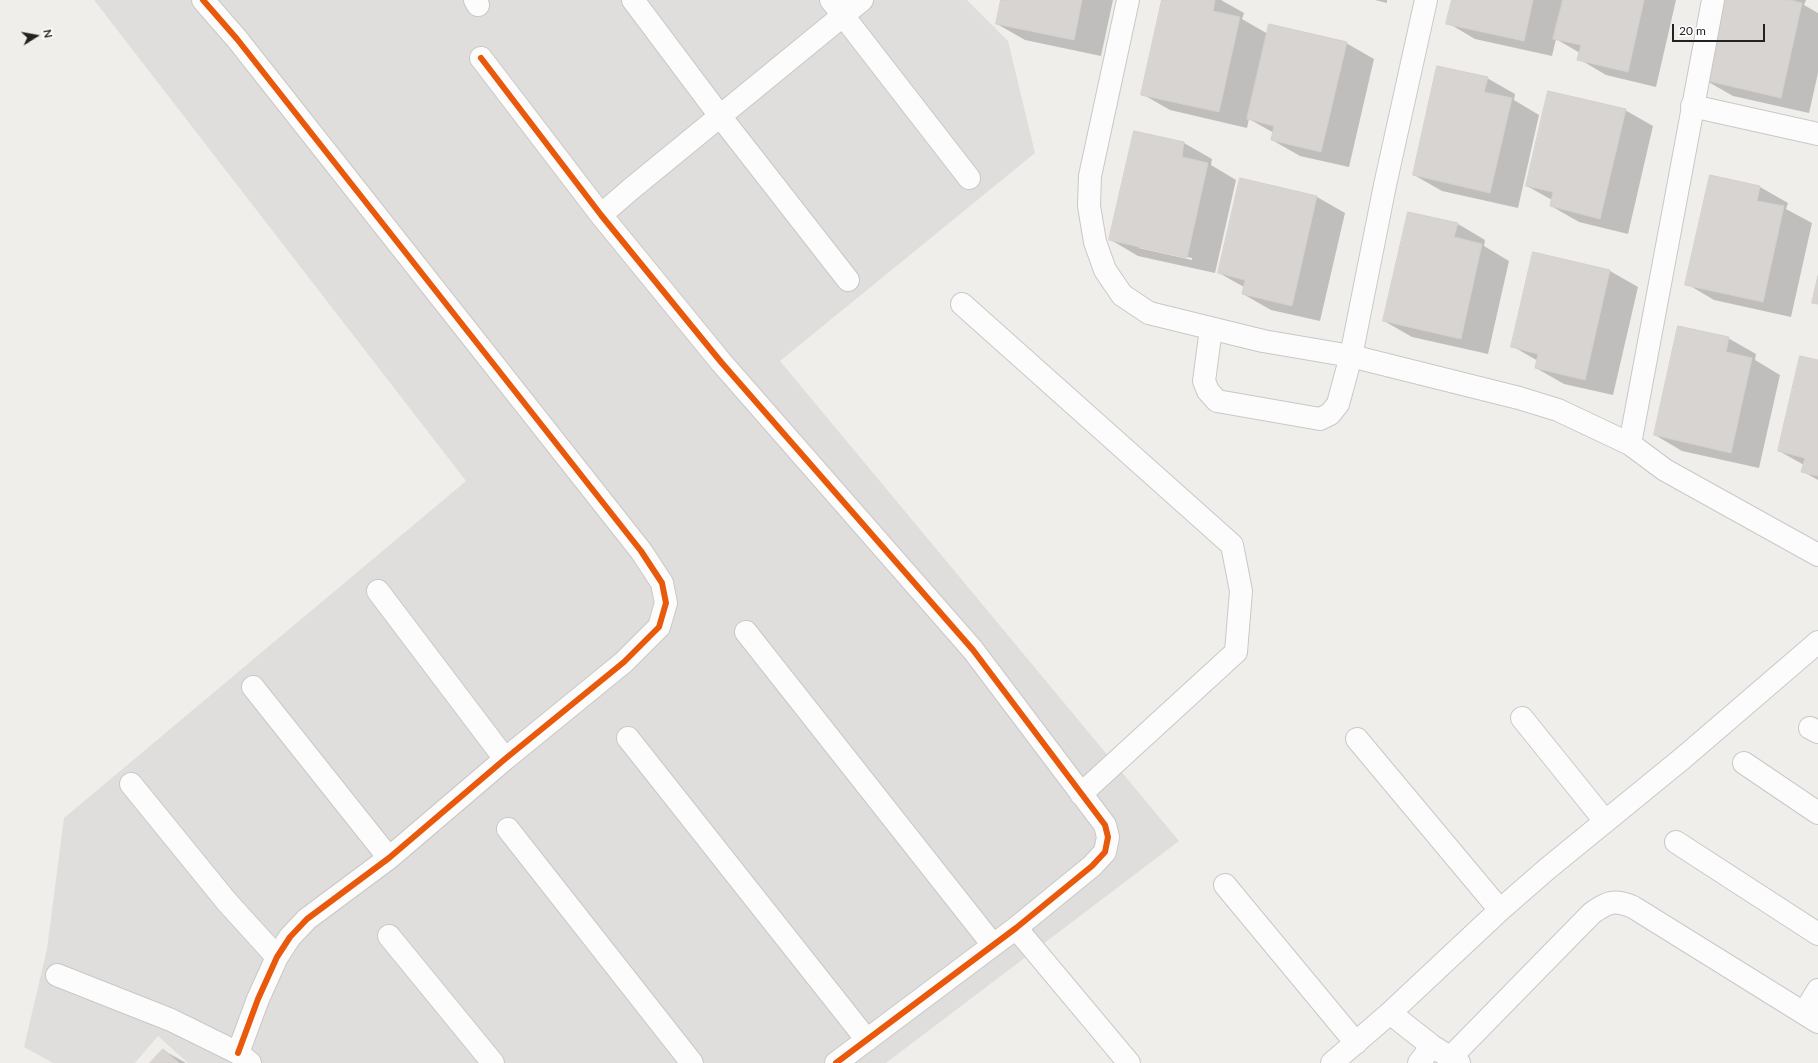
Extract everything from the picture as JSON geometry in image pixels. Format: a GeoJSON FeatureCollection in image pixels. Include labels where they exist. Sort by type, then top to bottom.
{"type":"FeatureCollection","features":[{"type":"Feature","properties":{"kind":"street"},"geometry":{"type":"LineString","coordinates":[[57,975],[171,1020],[244,1058],[258,999],[277,957],[290,937],[307,919],[389,858],[505,759],[624,662],[659,627],[666,603],[662,583],[631,539],[237,39],[203,0]]}},
{"type":"Feature","properties":{"kind":"street"},"geometry":{"type":"LineString","coordinates":[[633,0],[720,116],[848,280]]}},
{"type":"Feature","properties":{"kind":"street"},"geometry":{"type":"LineString","coordinates":[[601,215],[720,116],[837,8],[862,0]]}},
{"type":"Feature","properties":{"kind":"street"},"geometry":{"type":"LineString","coordinates":[[1128,0],[1090,176],[1089,206],[1094,242],[1105,270],[1122,295],[1149,312],[1211,329],[1263,341],[1351,356],[1519,398],[1558,410],[1630,444],[1665,470],[1818,555]]}},
{"type":"Feature","properties":{"kind":"street"},"geometry":{"type":"LineString","coordinates":[[1211,329],[1204,381],[1208,391],[1217,401],[1320,419],[1330,414],[1338,404],[1351,356],[1385,185],[1426,0]]}},
{"type":"Feature","properties":{"kind":"street"},"geometry":{"type":"LineString","coordinates":[[1630,444],[1713,0]]}},
{"type":"Feature","properties":{"kind":"street"},"geometry":{"type":"LineString","coordinates":[[837,8],[969,178]]}},
{"type":"Feature","properties":{"kind":"street"},"geometry":{"type":"LineString","coordinates":[[481,58],[601,215],[721,362],[972,650],[1105,825],[1108,837],[1105,852],[1092,866],[1016,928],[836,1063]]}},
{"type":"Feature","properties":{"kind":"street"},"geometry":{"type":"LineString","coordinates":[[1692,106],[1818,134]]}},
{"type":"Feature","properties":{"kind":"street"},"geometry":{"type":"LineString","coordinates":[[962,304],[1232,545],[1241,591],[1236,652],[1081,794]]}},
{"type":"Feature","properties":{"kind":"street"},"geometry":{"type":"LineString","coordinates":[[378,591],[505,759]]}},
{"type":"Feature","properties":{"kind":"street"},"geometry":{"type":"LineString","coordinates":[[746,632],[993,945]]}},
{"type":"Feature","properties":{"kind":"street"},"geometry":{"type":"LineString","coordinates":[[1332,1063],[1390,1013],[1500,910],[1604,821],[1678,763],[1818,642]]}},
{"type":"Feature","properties":{"kind":"street"},"geometry":{"type":"LineString","coordinates":[[253,687],[389,858]]}},
{"type":"Feature","properties":{"kind":"street"},"geometry":{"type":"LineString","coordinates":[[1522,718],[1604,821]]}},
{"type":"Feature","properties":{"kind":"street"},"geometry":{"type":"LineString","coordinates":[[628,738],[867,1040]]}},
{"type":"Feature","properties":{"kind":"street"},"geometry":{"type":"LineString","coordinates":[[1357,739],[1500,910]]}},
{"type":"Feature","properties":{"kind":"street"},"geometry":{"type":"LineString","coordinates":[[1744,763],[1818,813]]}},
{"type":"Feature","properties":{"kind":"street"},"geometry":{"type":"LineString","coordinates":[[131,784],[227,902],[277,957]]}},
{"type":"Feature","properties":{"kind":"street"},"geometry":{"type":"LineString","coordinates":[[508,829],[692,1063]]}},
{"type":"Feature","properties":{"kind":"street"},"geometry":{"type":"LineString","coordinates":[[1676,842],[1818,934]]}},
{"type":"Feature","properties":{"kind":"street"},"geometry":{"type":"LineString","coordinates":[[1225,885],[1356,1043]]}},
{"type":"Feature","properties":{"kind":"street"},"geometry":{"type":"LineString","coordinates":[[1390,1013],[1432,1046],[1454,1060],[1592,913],[1606,904],[1620,901],[1633,907],[1811,1018],[1818,990]]}},
{"type":"Feature","properties":{"kind":"street"},"geometry":{"type":"LineString","coordinates":[[1016,928],[1129,1063]]}},
{"type":"Feature","properties":{"kind":"street"},"geometry":{"type":"LineString","coordinates":[[388,936],[493,1063]]}},
{"type":"Feature","properties":{"kind":"street"},"geometry":{"type":"LineString","coordinates":[[1419,1063],[1432,1046]]}},
{"type":"Feature","properties":{"kind":"shaded area"},"geometry":{"type":"Polygon","coordinates":[[[94,0],[967,0],[1008,41],[1035,153],[780,361],[1179,841],[886,1063],[188,1063],[158,1036],[135,1063],[53,1063],[24,1047],[47,949],[64,818],[466,481],[94,0]]]}},
{"type":"Feature","properties":{"kind":"building"},"geometry":{"type":"Polygon","coordinates":[[[1001,0],[1082,0],[1074,40],[996,24],[1001,0]]]}},
{"type":"Feature","properties":{"kind":"building"},"geometry":{"type":"Polygon","coordinates":[[[1162,0],[1215,0],[1213,11],[1240,17],[1219,112],[1141,95],[1162,0]]]}},
{"type":"Feature","properties":{"kind":"building"},"geometry":{"type":"Polygon","coordinates":[[[1452,0],[1533,0],[1524,41],[1446,24],[1452,0]]]}},
{"type":"Feature","properties":{"kind":"building"},"geometry":{"type":"Polygon","coordinates":[[[1563,0],[1644,0],[1628,72],[1577,60],[1581,45],[1553,39],[1563,0]]]}},
{"type":"Feature","properties":{"kind":"building"},"geometry":{"type":"Polygon","coordinates":[[[1722,0],[1790,0],[1802,3],[1781,98],[1704,80],[1722,0]]]}},
{"type":"Feature","properties":{"kind":"building"},"geometry":{"type":"Polygon","coordinates":[[[1269,24],[1347,42],[1321,152],[1271,140],[1274,126],[1247,119],[1269,24]]]}},
{"type":"Feature","properties":{"kind":"building"},"geometry":{"type":"Polygon","coordinates":[[[1437,66],[1488,77],[1484,92],[1512,98],[1490,193],[1413,175],[1437,66]]]}},
{"type":"Feature","properties":{"kind":"building"},"geometry":{"type":"Polygon","coordinates":[[[1548,91],[1626,109],[1600,219],[1550,206],[1553,192],[1526,186],[1548,91]]]}},
{"type":"Feature","properties":{"kind":"building"},"geometry":{"type":"Polygon","coordinates":[[[1134,131],[1184,142],[1182,157],[1208,163],[1187,258],[1109,240],[1134,131]]]}},
{"type":"Feature","properties":{"kind":"building"},"geometry":{"type":"Polygon","coordinates":[[[1710,175],[1760,186],[1757,201],[1784,206],[1763,302],[1685,285],[1710,175]]]}},
{"type":"Feature","properties":{"kind":"building"},"geometry":{"type":"Polygon","coordinates":[[[1240,178],[1317,196],[1292,306],[1242,294],[1245,280],[1218,273],[1240,178]]]}},
{"type":"Feature","properties":{"kind":"building"},"geometry":{"type":"Polygon","coordinates":[[[1408,212],[1458,223],[1454,237],[1482,244],[1461,339],[1383,321],[1408,212]]]}},
{"type":"Feature","properties":{"kind":"building"},"geometry":{"type":"Polygon","coordinates":[[[1533,252],[1610,270],[1585,380],[1535,368],[1538,354],[1511,347],[1533,252]]]}},
{"type":"Feature","properties":{"kind":"building"},"geometry":{"type":"Polygon","coordinates":[[[1818,276],[1818,304],[1812,303],[1818,276]]]}},
{"type":"Feature","properties":{"kind":"building"},"geometry":{"type":"Polygon","coordinates":[[[1678,326],[1729,337],[1726,352],[1752,358],[1731,453],[1654,435],[1678,326]]]}},
{"type":"Feature","properties":{"kind":"building"},"geometry":{"type":"Polygon","coordinates":[[[1800,356],[1818,360],[1818,476],[1801,472],[1805,458],[1778,451],[1800,356]]]}},
{"type":"Feature","properties":{"kind":"building"},"geometry":{"type":"Polygon","coordinates":[[[163,1049],[179,1063],[150,1063],[163,1049]]]}},
{"type":"Feature","properties":{"kind":"cycle path"},"geometry":{"type":"LineString","coordinates":[[203,0],[237,39],[641,551],[662,583],[666,603],[659,627],[624,662],[505,759],[389,858],[307,919],[290,937],[277,957],[258,999],[238,1053]]}},
{"type":"Feature","properties":{"kind":"cycle path"},"geometry":{"type":"LineString","coordinates":[[481,58],[601,215],[721,362],[973,650],[1105,825],[1108,837],[1105,852],[1092,866],[1016,928],[836,1063]]}}]}
